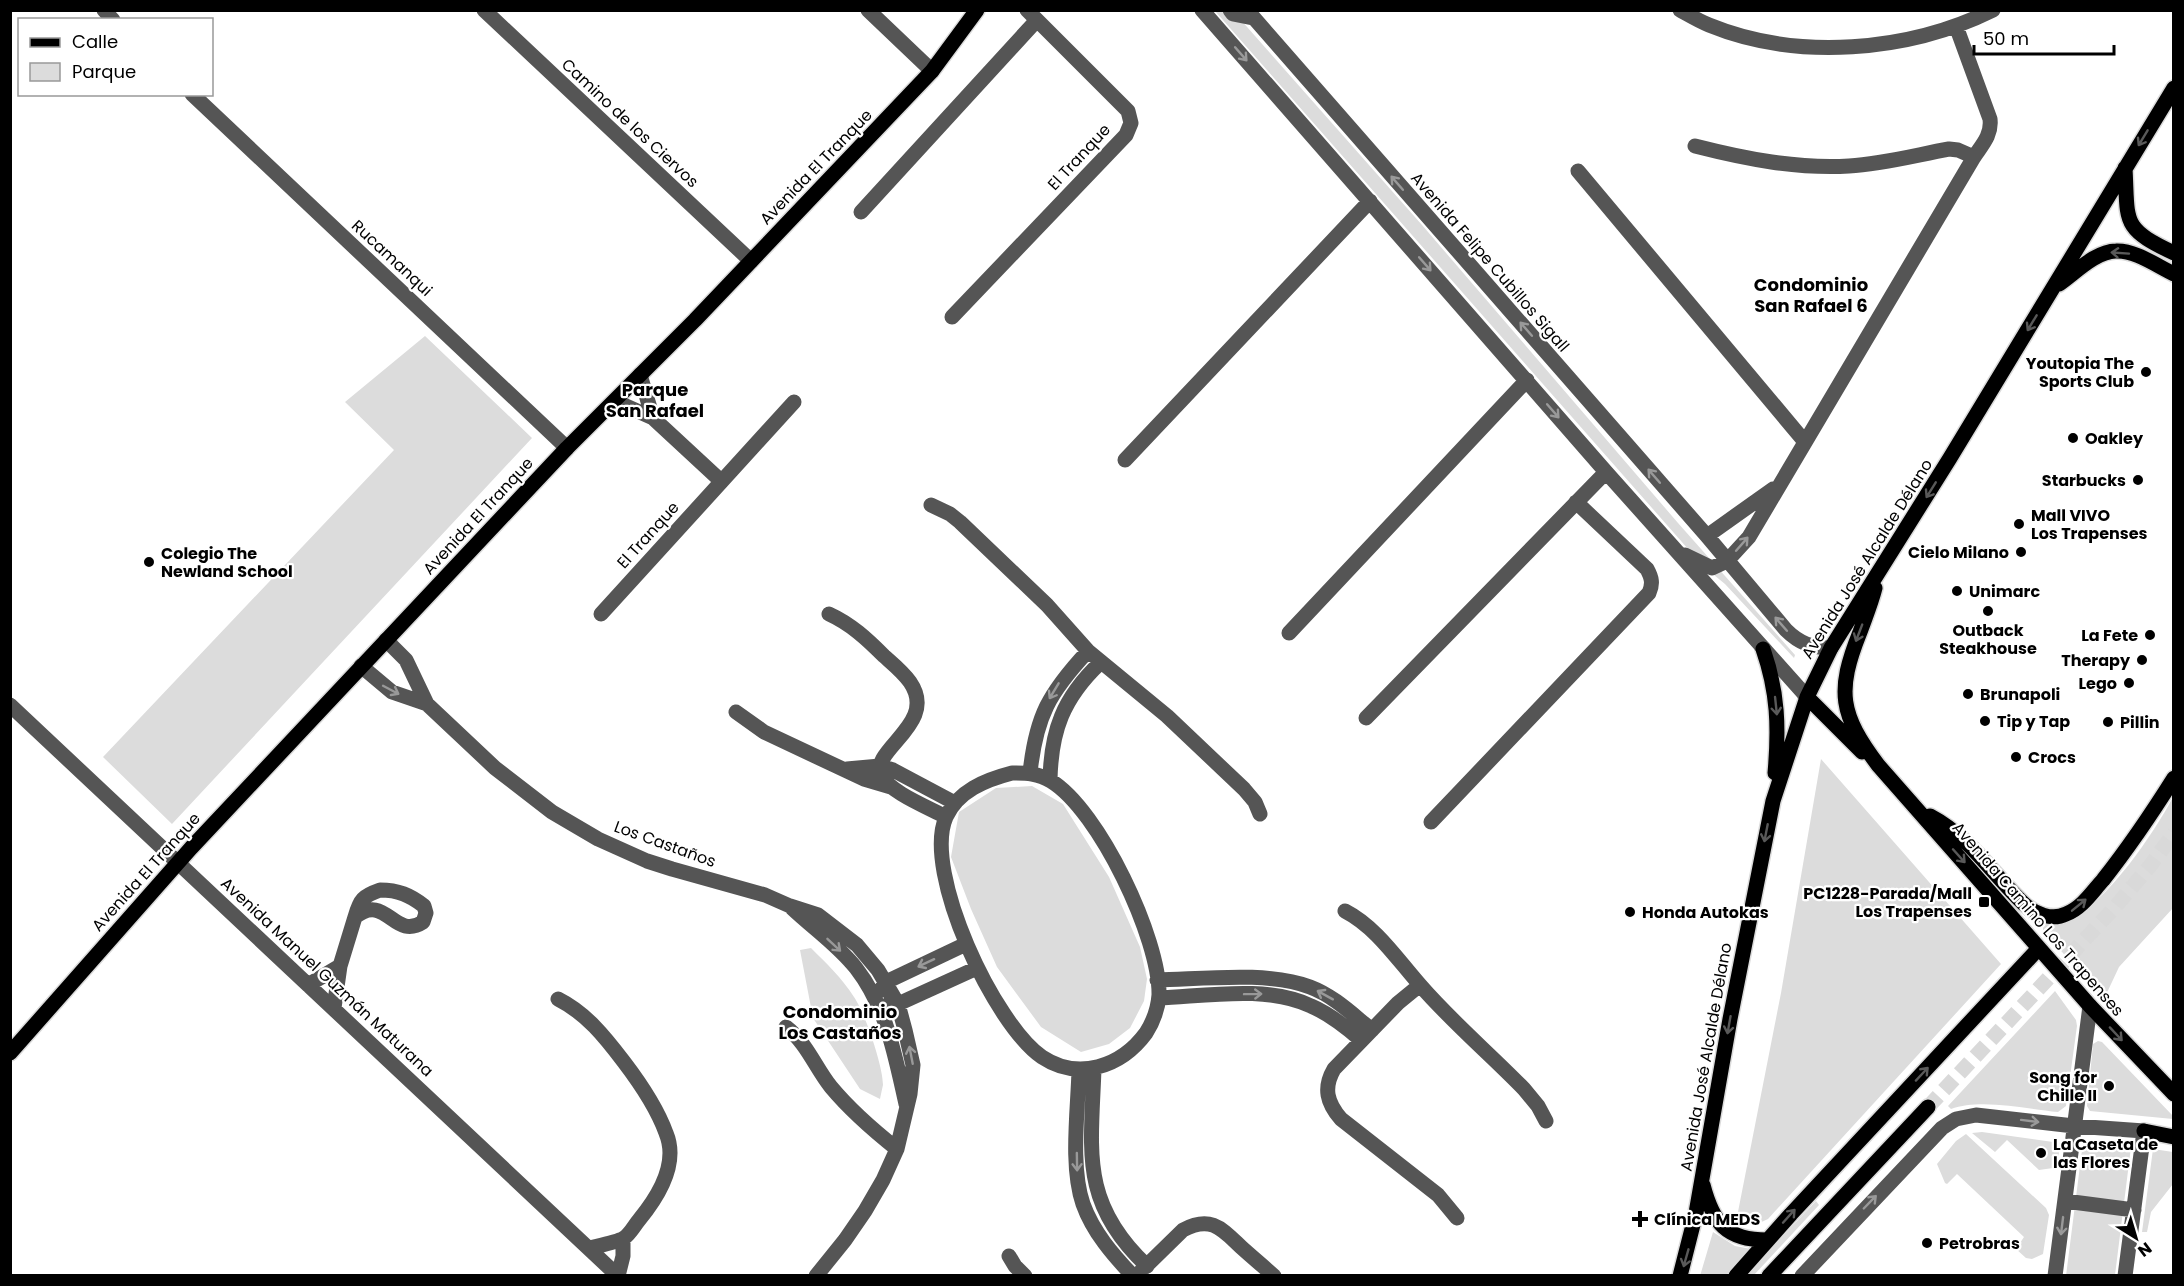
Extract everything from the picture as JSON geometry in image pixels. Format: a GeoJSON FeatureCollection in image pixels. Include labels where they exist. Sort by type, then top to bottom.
{"type":"FeatureCollection","features":[{"type":"Feature","properties":{"kind":"main road","name":"Avenida El Tranque"},"geometry":{"type":"LineString","coordinates":[[10,1053],[177,862],[361,666],[567,448],[751,261],[932,71],[977,10]]}},
{"type":"Feature","properties":{"kind":"main road","name":"Avenida José Alcalde Délano"},"geometry":{"type":"LineString","coordinates":[[1680,1275],[1696,1212],[1773,801],[1807,697],[1831,648],[1877,578],[2174,88]]}},
{"type":"Feature","properties":{"kind":"main road"},"geometry":{"type":"LineString","coordinates":[[2125,168],[2127,216],[2131,224],[2145,240],[2174,253]]}},
{"type":"Feature","properties":{"kind":"main road"},"geometry":{"type":"LineString","coordinates":[[2053,289],[2096,258],[2116,251],[2128,252],[2174,274]]}},
{"type":"Feature","properties":{"kind":"main road","name":"Avenida Camino Los Trapenses"},"geometry":{"type":"LineString","coordinates":[[1877,578],[1872,603],[1847,671],[1844,691],[1851,724],[1862,744],[2090,1006],[2174,1094]]}},
{"type":"Feature","properties":{"kind":"main road"},"geometry":{"type":"LineString","coordinates":[[1763,649],[1771,671],[1778,719],[1773,801]]}},
{"type":"Feature","properties":{"kind":"main road","name":"Avenida Camino Los Trapenses"},"geometry":{"type":"LineString","coordinates":[[1807,697],[1843,734],[1878,765]]}},
{"type":"Feature","properties":{"kind":"main road"},"geometry":{"type":"LineString","coordinates":[[1917,809],[1961,838],[2032,911],[2045,917],[2058,917],[2077,908],[2087,898],[2132,843],[2174,778]]}},
{"type":"Feature","properties":{"kind":"main road"},"geometry":{"type":"LineString","coordinates":[[1736,1275],[2039,948]]}},
{"type":"Feature","properties":{"kind":"main road"},"geometry":{"type":"LineString","coordinates":[[1769,1275],[1928,1107]]}},
{"type":"Feature","properties":{"kind":"main road"},"geometry":{"type":"LineString","coordinates":[[2144,1131],[2174,1137]]}},
{"type":"Feature","properties":{"kind":"main road"},"geometry":{"type":"LineString","coordinates":[[1702,1179],[1709,1205],[1722,1227],[1741,1238],[1767,1240]]}},
{"type":"Feature","properties":{"kind":"street","name":"Camino de los Ciervos"},"geometry":{"type":"LineString","coordinates":[[484,10],[751,261]]}},
{"type":"Feature","properties":{"kind":"street"},"geometry":{"type":"LineString","coordinates":[[868,10],[932,71]]}},
{"type":"Feature","properties":{"kind":"street"},"geometry":{"type":"LineString","coordinates":[[1202,10],[1606,472],[1807,697]]}},
{"type":"Feature","properties":{"kind":"street"},"geometry":{"type":"LineString","coordinates":[[1230,10],[1233,14],[1250,14]]}},
{"type":"Feature","properties":{"kind":"street"},"geometry":{"type":"LineString","coordinates":[[1680,10],[1708,25],[1746,37],[1804,46],[1833,47],[1892,42],[1924,35],[1956,26],[1993,10]]}},
{"type":"Feature","properties":{"kind":"street","name":"Avenida Felipe Cubillos Sigall"},"geometry":{"type":"LineString","coordinates":[[1250,14],[1794,638],[1812,647],[1831,648]]}},
{"type":"Feature","properties":{"kind":"street","name":"El Tranque"},"geometry":{"type":"LineString","coordinates":[[861,212],[1032,15],[1128,111],[1131,117],[1130,129],[952,316]]}},
{"type":"Feature","properties":{"kind":"street"},"geometry":{"type":"LineString","coordinates":[[1676,550],[1712,568],[1727,561],[1749,537],[1989,135],[1990,119],[1956,26]]}},
{"type":"Feature","properties":{"kind":"street","name":"Rucamanqui"},"geometry":{"type":"LineString","coordinates":[[194,96],[567,448]]}},
{"type":"Feature","properties":{"kind":"street"},"geometry":{"type":"LineString","coordinates":[[1695,146],[1768,162],[1829,167],[1873,163],[1949,149],[1974,157]]}},
{"type":"Feature","properties":{"kind":"street"},"geometry":{"type":"LineString","coordinates":[[1578,171],[1805,442]]}},
{"type":"Feature","properties":{"kind":"street"},"geometry":{"type":"LineString","coordinates":[[1125,460],[1370,201]]}},
{"type":"Feature","properties":{"kind":"street"},"geometry":{"type":"LineString","coordinates":[[640,375],[653,418]]}},
{"type":"Feature","properties":{"kind":"street"},"geometry":{"type":"LineString","coordinates":[[1289,633],[1527,380]]}},
{"type":"Feature","properties":{"kind":"street"},"geometry":{"type":"LineString","coordinates":[[615,401],[653,418],[721,481]]}},
{"type":"Feature","properties":{"kind":"street","name":"El Tranque"},"geometry":{"type":"LineString","coordinates":[[601,614],[794,402]]}},
{"type":"Feature","properties":{"kind":"street"},"geometry":{"type":"LineString","coordinates":[[1366,718],[1606,472]]}},
{"type":"Feature","properties":{"kind":"street"},"geometry":{"type":"LineString","coordinates":[[1707,536],[1778,486]]}},
{"type":"Feature","properties":{"kind":"street"},"geometry":{"type":"LineString","coordinates":[[1431,822],[1649,593],[1652,581],[1647,569],[1576,502]]}},
{"type":"Feature","properties":{"kind":"street"},"geometry":{"type":"LineString","coordinates":[[931,505],[950,514],[960,522],[1047,605],[1100,663],[1167,716],[1250,795],[1260,814]]}},
{"type":"Feature","properties":{"kind":"street"},"geometry":{"type":"LineString","coordinates":[[830,614],[864,637],[903,674],[914,688],[915,712],[901,738],[885,754],[880,766],[882,776],[891,787]]}},
{"type":"Feature","properties":{"kind":"street","name":"Los Castaños"},"geometry":{"type":"LineString","coordinates":[[386,640],[406,660],[427,704],[522,791],[552,812],[590,835],[646,861],[765,895],[818,915],[845,934],[868,957],[886,982],[898,1004],[913,1065],[910,1094],[897,1149],[865,1211],[816,1275]]}},
{"type":"Feature","properties":{"kind":"street"},"geometry":{"type":"LineString","coordinates":[[1030,773],[1035,739],[1046,706],[1058,684],[1088,651]]}},
{"type":"Feature","properties":{"kind":"street"},"geometry":{"type":"LineString","coordinates":[[1050,780],[1053,742],[1060,717],[1074,692],[1100,663]]}},
{"type":"Feature","properties":{"kind":"street","name":"Los Castaños"},"geometry":{"type":"LineString","coordinates":[[361,666],[392,692],[427,704]]}},
{"type":"Feature","properties":{"kind":"street","name":"Avenida Manuel Guzmán Maturana"},"geometry":{"type":"LineString","coordinates":[[10,705],[618,1275]]}},
{"type":"Feature","properties":{"kind":"street"},"geometry":{"type":"LineString","coordinates":[[736,712],[764,732],[873,782],[891,787],[946,817]]}},
{"type":"Feature","properties":{"kind":"street"},"geometry":{"type":"LineString","coordinates":[[901,738],[900,760],[905,776]]}},
{"type":"Feature","properties":{"kind":"street"},"geometry":{"type":"LineString","coordinates":[[846,769],[880,766],[905,776],[955,803]]}},
{"type":"Feature","properties":{"kind":"street"},"geometry":{"type":"LineString","coordinates":[[1012,773],[1030,773],[1050,780],[1076,804],[1105,843],[1119,869],[1145,931],[1157,980],[1159,998],[1151,1024],[1138,1043],[1112,1063],[1086,1070],[1066,1068],[1052,1063],[1031,1047],[998,1004],[966,944],[957,922],[947,884],[942,836],[946,817],[955,803],[983,782],[1012,773]]}},
{"type":"Feature","properties":{"kind":"street","name":"Los Castaños"},"geometry":{"type":"LineString","coordinates":[[790,906],[849,960],[876,998],[891,1038],[906,1107]]}},
{"type":"Feature","properties":{"kind":"street"},"geometry":{"type":"LineString","coordinates":[[1345,911],[1364,924],[1390,949],[1420,985],[1524,1089],[1539,1106],[1546,1121]]}},
{"type":"Feature","properties":{"kind":"street"},"geometry":{"type":"LineString","coordinates":[[334,1008],[340,966],[355,917]]}},
{"type":"Feature","properties":{"kind":"street"},"geometry":{"type":"LineString","coordinates":[[966,944],[886,982],[876,998],[898,1004],[977,968]]}},
{"type":"Feature","properties":{"kind":"street"},"geometry":{"type":"LineString","coordinates":[[308,985],[340,966]]}},
{"type":"Feature","properties":{"kind":"street"},"geometry":{"type":"LineString","coordinates":[[1157,980],[1262,978],[1296,983],[1328,996],[1366,1035]]}},
{"type":"Feature","properties":{"kind":"street"},"geometry":{"type":"LineString","coordinates":[[1420,985],[1398,1003],[1331,1074],[1327,1086],[1330,1105],[1341,1119],[1438,1195],[1457,1218]]}},
{"type":"Feature","properties":{"kind":"street"},"geometry":{"type":"LineString","coordinates":[[1159,998],[1252,994],[1279,996],[1310,1005],[1343,1025],[1366,1035]]}},
{"type":"Feature","properties":{"kind":"street"},"geometry":{"type":"LineString","coordinates":[[558,999],[576,1008],[604,1036],[634,1076],[667,1134],[670,1152],[667,1174],[657,1197],[623,1239],[589,1248]]}},
{"type":"Feature","properties":{"kind":"street"},"geometry":{"type":"LineString","coordinates":[[2055,1275],[2090,1006]]}},
{"type":"Feature","properties":{"kind":"street"},"geometry":{"type":"LineString","coordinates":[[786,1027],[804,1044],[825,1078],[848,1107],[897,1149]]}},
{"type":"Feature","properties":{"kind":"street"},"geometry":{"type":"LineString","coordinates":[[1086,1070],[1077,1167],[1078,1186],[1083,1204],[1095,1229],[1118,1260],[1139,1272],[1183,1230],[1191,1226],[1208,1224],[1220,1228],[1274,1275]]}},
{"type":"Feature","properties":{"kind":"street"},"geometry":{"type":"LineString","coordinates":[[1802,1275],[1942,1128],[1966,1116],[1976,1115],[2144,1131],[2125,1275]]}},
{"type":"Feature","properties":{"kind":"street"},"geometry":{"type":"LineString","coordinates":[[2065,1201],[2133,1209]]}},
{"type":"Feature","properties":{"kind":"street"},"geometry":{"type":"LineString","coordinates":[[618,1275],[623,1256],[623,1239]]}},
{"type":"Feature","properties":{"kind":"street"},"geometry":{"type":"LineString","coordinates":[[1009,1256],[1015,1266],[1025,1275]]}},
{"type":"Feature","properties":{"kind":"green space"},"geometry":{"type":"Polygon","coordinates":[[[1215,11],[1233,11],[1795,655],[1794,658],[1725,584],[1703,566],[1215,11]]]}},
{"type":"Feature","properties":{"kind":"green space"},"geometry":{"type":"Polygon","coordinates":[[[425,336],[532,438],[172,824],[103,757],[394,450],[345,402],[425,336]]]}},
{"type":"Feature","properties":{"kind":"green space"},"geometry":{"type":"Polygon","coordinates":[[[1821,759],[2001,964],[1768,1219],[1756,1224],[1745,1224],[1736,1222],[1781,993],[1821,759]]]}},
{"type":"Feature","properties":{"kind":"green space"},"geometry":{"type":"Polygon","coordinates":[[[1032,786],[1063,804],[1109,877],[1140,947],[1147,979],[1144,1001],[1130,1028],[1109,1044],[1081,1052],[1041,1027],[997,967],[951,857],[959,812],[996,788],[1032,786]]]}},
{"type":"Feature","properties":{"kind":"green space"},"geometry":{"type":"Polygon","coordinates":[[[2173,797],[2173,908],[2119,967],[2104,999],[2046,934],[2043,926],[2070,921],[2099,898],[2142,847],[2173,797]]]}},
{"type":"Feature","properties":{"kind":"green space"},"geometry":{"type":"Polygon","coordinates":[[[811,948],[844,983],[863,1015],[877,1053],[882,1076],[880,1099],[860,1089],[813,1018],[800,950],[811,948]]]}},
{"type":"Feature","properties":{"kind":"green space"},"geometry":{"type":"Polygon","coordinates":[[[2055,991],[2076,1020],[2077,1026],[2066,1106],[2058,1112],[1990,1104],[1951,1109],[1948,1106],[2055,991]]]}},
{"type":"Feature","properties":{"kind":"green space"},"geometry":{"type":"Polygon","coordinates":[[[2098,1041],[2102,1042],[2173,1116],[2173,1119],[2090,1111],[2087,1106],[2093,1044],[2098,1041]]]}},
{"type":"Feature","properties":{"kind":"green space"},"geometry":{"type":"Polygon","coordinates":[[[1982,1132],[2060,1143],[2058,1162],[2053,1168],[2039,1170],[2007,1140],[1995,1152],[1972,1133],[1982,1132]]]}},
{"type":"Feature","properties":{"kind":"green space"},"geometry":{"type":"Polygon","coordinates":[[[1966,1134],[2046,1208],[2049,1215],[2043,1254],[2032,1259],[2026,1258],[2016,1249],[2024,1237],[1957,1174],[1947,1184],[1945,1183],[1937,1164],[1956,1141],[1966,1134]]]}},
{"type":"Feature","properties":{"kind":"green space"},"geometry":{"type":"Polygon","coordinates":[[[2083,1142],[2131,1147],[2115,1275],[2066,1276],[2083,1142]]]}},
{"type":"Feature","properties":{"kind":"green space"},"geometry":{"type":"Polygon","coordinates":[[[2153,1149],[2173,1152],[2173,1184],[2151,1212],[2147,1232],[2142,1232],[2153,1149]]]}},
{"type":"Feature","properties":{"kind":"green space"},"geometry":{"type":"Polygon","coordinates":[[[1816,1201],[1819,1205],[1754,1275],[1745,1276],[1816,1201]]]}},
{"type":"Feature","properties":{"kind":"green space"},"geometry":{"type":"Polygon","coordinates":[[[1713,1232],[1735,1246],[1751,1249],[1726,1275],[1700,1276],[1713,1232]]]}},
{"type":"Feature","properties":{"kind":"tunnel"},"geometry":{"type":"LineString","coordinates":[[1928,1107],[2116,906],[2174,833]]}},
{"type":"Feature","properties":{"kind":"place","name":"Youtopia The Sports Club"},"geometry":{"type":"Point","coordinates":[2146,372]}},
{"type":"Feature","properties":{"kind":"place","name":"Oakley"},"geometry":{"type":"Point","coordinates":[2073,438]}},
{"type":"Feature","properties":{"kind":"place","name":"Starbucks"},"geometry":{"type":"Point","coordinates":[2138,480]}},
{"type":"Feature","properties":{"kind":"place","name":"Mall VIVO Los Trapenses"},"geometry":{"type":"Point","coordinates":[2019,524]}},
{"type":"Feature","properties":{"kind":"place","name":"Cielo Milano"},"geometry":{"type":"Point","coordinates":[2021,552]}},
{"type":"Feature","properties":{"kind":"place","name":"Colegio The Newland School"},"geometry":{"type":"Point","coordinates":[149,562]}},
{"type":"Feature","properties":{"kind":"place","name":"Unimarc"},"geometry":{"type":"Point","coordinates":[1957,591]}},
{"type":"Feature","properties":{"kind":"place","name":"Outback Steakhouse"},"geometry":{"type":"Point","coordinates":[1988,611]}},
{"type":"Feature","properties":{"kind":"place","name":"La Fete"},"geometry":{"type":"Point","coordinates":[2150,635]}},
{"type":"Feature","properties":{"kind":"place","name":"Therapy"},"geometry":{"type":"Point","coordinates":[2142,660]}},
{"type":"Feature","properties":{"kind":"place","name":"Lego"},"geometry":{"type":"Point","coordinates":[2129,683]}},
{"type":"Feature","properties":{"kind":"place","name":"Brunapoli"},"geometry":{"type":"Point","coordinates":[1968,694]}},
{"type":"Feature","properties":{"kind":"place","name":"Tip y Tap"},"geometry":{"type":"Point","coordinates":[1985,721]}},
{"type":"Feature","properties":{"kind":"place","name":"Pillin"},"geometry":{"type":"Point","coordinates":[2108,722]}},
{"type":"Feature","properties":{"kind":"place","name":"Crocs"},"geometry":{"type":"Point","coordinates":[2016,757]}},
{"type":"Feature","properties":{"kind":"place","name":"PC1228-Parada/Mall Los Trapenses"},"geometry":{"type":"Point","coordinates":[1984,902]}},
{"type":"Feature","properties":{"kind":"place","name":"Honda Autokas"},"geometry":{"type":"Point","coordinates":[1630,912]}},
{"type":"Feature","properties":{"kind":"place","name":"Song for Chille II"},"geometry":{"type":"Point","coordinates":[2109,1086]}},
{"type":"Feature","properties":{"kind":"place","name":"La Caseta de las Flores"},"geometry":{"type":"Point","coordinates":[2041,1153]}},
{"type":"Feature","properties":{"kind":"place","name":"Clínica MEDS"},"geometry":{"type":"Point","coordinates":[1640,1219]}},
{"type":"Feature","properties":{"kind":"place","name":"Petrobras"},"geometry":{"type":"Point","coordinates":[1927,1243]}},
{"type":"Feature","properties":{"kind":"district","name":"Condominio San Rafael 6"},"geometry":{"type":"Point","coordinates":[1811,294]}},
{"type":"Feature","properties":{"kind":"district","name":"Parque San Rafael"},"geometry":{"type":"Point","coordinates":[655,399]}},
{"type":"Feature","properties":{"kind":"district","name":"Condominio Los Castaños"},"geometry":{"type":"Point","coordinates":[840,1021]}}]}
